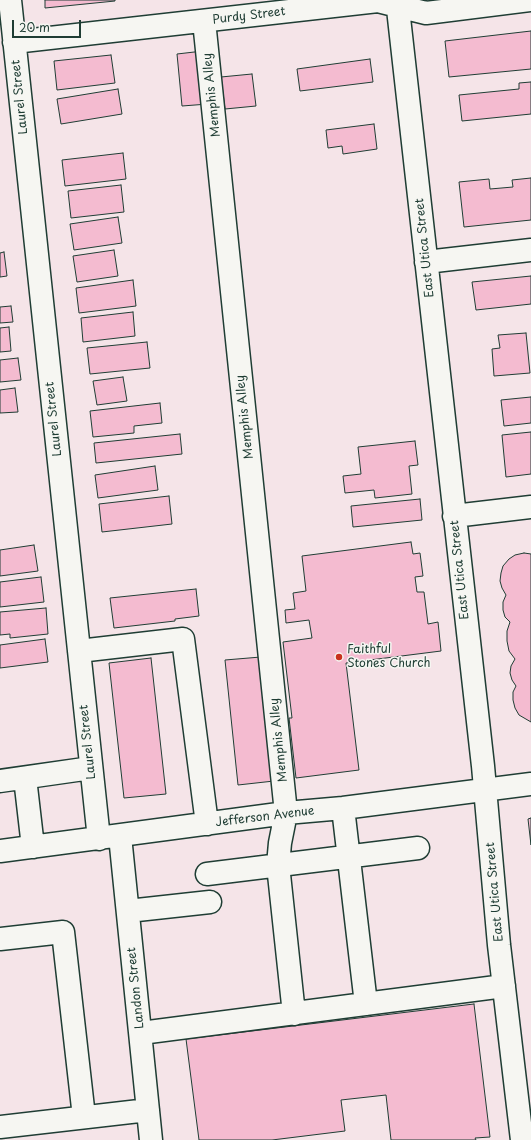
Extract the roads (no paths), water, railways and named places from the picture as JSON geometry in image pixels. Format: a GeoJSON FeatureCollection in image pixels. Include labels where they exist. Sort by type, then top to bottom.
{"type":"FeatureCollection","features":[{"type":"Feature","properties":{"kind":"street","name":"Laurel Street"},"geometry":{"type":"LineString","coordinates":[[10,0],[98,839]]}},
{"type":"Feature","properties":{"kind":"street","name":"Purdy Street"},"geometry":{"type":"LineString","coordinates":[[14,42],[378,1],[397,3],[426,13],[531,0]]}},
{"type":"Feature","properties":{"kind":"street","name":"East Utica Street"},"geometry":{"type":"LineString","coordinates":[[397,3],[485,791],[504,986],[523,1075],[522,1140]]}},
{"type":"Feature","properties":{"kind":"street","name":"Memphis Alley"},"geometry":{"type":"LineString","coordinates":[[204,21],[286,813],[280,843],[278,865],[294,1014]]}},
{"type":"Feature","properties":{"kind":"street"},"geometry":{"type":"LineString","coordinates":[[426,262],[531,250]]}},
{"type":"Feature","properties":{"kind":"street"},"geometry":{"type":"LineString","coordinates":[[454,516],[531,507]]}},
{"type":"Feature","properties":{"kind":"street"},"geometry":{"type":"LineString","coordinates":[[79,651],[183,639],[207,824]]}},
{"type":"Feature","properties":{"kind":"street"},"geometry":{"type":"LineString","coordinates":[[0,781],[91,768]]}},
{"type":"Feature","properties":{"kind":"street"},"geometry":{"type":"LineString","coordinates":[[25,778],[33,847]]}},
{"type":"Feature","properties":{"kind":"street","name":"Jefferson Avenue"},"geometry":{"type":"LineString","coordinates":[[0,851],[286,813],[343,808],[531,784]]}},
{"type":"Feature","properties":{"kind":"street"},"geometry":{"type":"LineString","coordinates":[[343,808],[366,1004]]}},
{"type":"Feature","properties":{"kind":"street","name":"Landon Street"},"geometry":{"type":"LineString","coordinates":[[120,836],[151,1140]]}},
{"type":"Feature","properties":{"kind":"street"},"geometry":{"type":"LineString","coordinates":[[207,874],[418,848]]}},
{"type":"Feature","properties":{"kind":"street"},"geometry":{"type":"LineString","coordinates":[[128,912],[210,902]]}},
{"type":"Feature","properties":{"kind":"street"},"geometry":{"type":"LineString","coordinates":[[0,939],[63,932],[84,1117]]}},
{"type":"Feature","properties":{"kind":"street"},"geometry":{"type":"LineString","coordinates":[[140,1033],[504,986]]}},
{"type":"Feature","properties":{"kind":"street"},"geometry":{"type":"LineString","coordinates":[[0,1127],[148,1110]]}},
{"type":"Feature","properties":{"kind":"place","name":"Faithful Stones Church"},"geometry":{"type":"Point","coordinates":[339,657]}}]}
